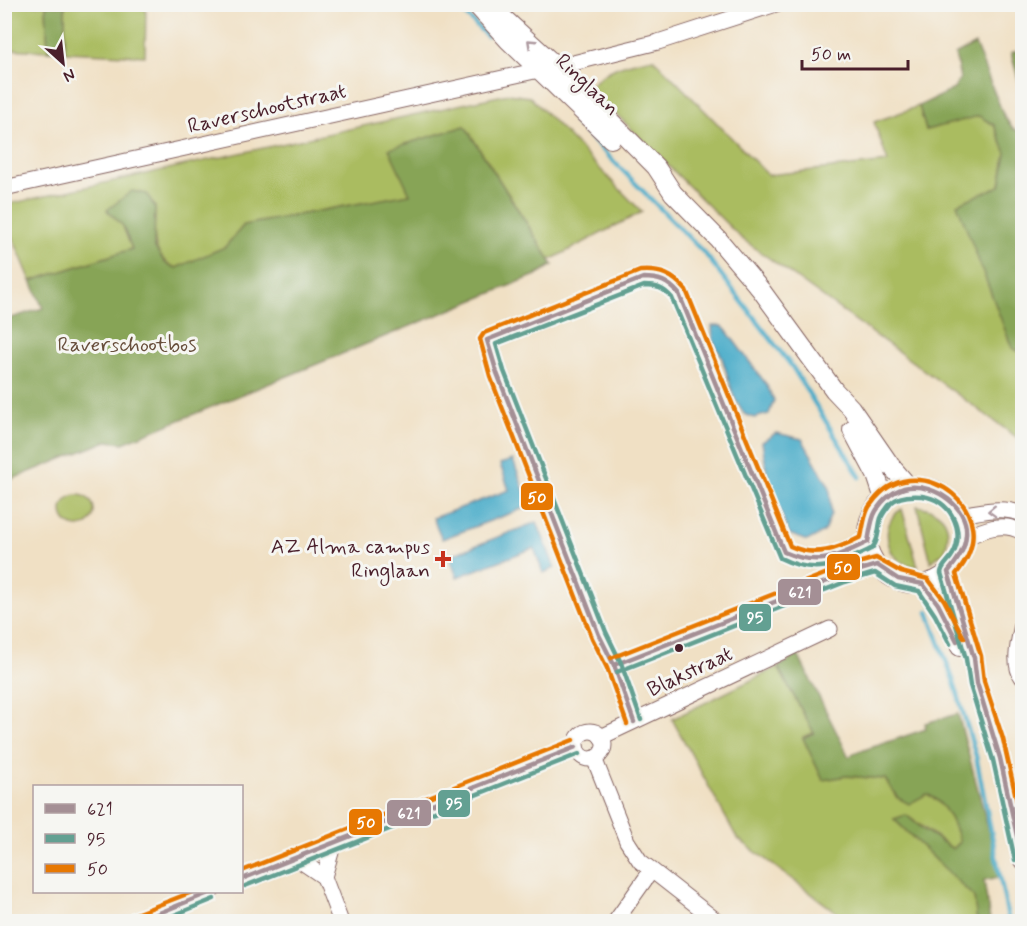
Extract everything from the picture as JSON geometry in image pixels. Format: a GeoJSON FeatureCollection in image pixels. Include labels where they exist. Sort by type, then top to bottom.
{"type":"FeatureCollection","features":[{"type":"Feature","properties":{"kind":"main road","name":"Ringlaan"},"geometry":{"type":"LineString","coordinates":[[477,4],[508,40],[559,90],[649,174],[673,193],[718,239],[761,290],[909,487]]}},
{"type":"Feature","properties":{"kind":"main road","name":"Ringlaan"},"geometry":{"type":"LineString","coordinates":[[488,4],[557,68],[656,167],[673,193]]}},
{"type":"Feature","properties":{"kind":"main road","name":"Ringlaan"},"geometry":{"type":"LineString","coordinates":[[834,390],[843,414],[876,476],[884,499]]}},
{"type":"Feature","properties":{"kind":"main road"},"geometry":{"type":"LineString","coordinates":[[909,487],[926,487],[941,493],[953,502],[961,515],[965,538],[961,556],[948,572],[937,580],[923,584],[898,581],[888,575],[877,565],[868,542],[868,525],[874,510],[896,491],[909,487]]}},
{"type":"Feature","properties":{"kind":"main road"},"geometry":{"type":"LineString","coordinates":[[948,572],[974,658],[973,668],[994,736],[1023,859]]}},
{"type":"Feature","properties":{"kind":"main road"},"geometry":{"type":"LineString","coordinates":[[923,584],[946,616],[967,662],[973,668]]}},
{"type":"Feature","properties":{"kind":"street"},"geometry":{"type":"LineString","coordinates":[[557,68],[658,42],[776,4]]}},
{"type":"Feature","properties":{"kind":"street","name":"Raverschootstraat"},"geometry":{"type":"LineString","coordinates":[[4,188],[539,70]]}},
{"type":"Feature","properties":{"kind":"street"},"geometry":{"type":"LineString","coordinates":[[961,515],[993,510],[1008,510],[1023,514]]}},
{"type":"Feature","properties":{"kind":"street"},"geometry":{"type":"LineString","coordinates":[[965,538],[992,527],[1007,526],[1023,532]]}},
{"type":"Feature","properties":{"kind":"street"},"geometry":{"type":"LineString","coordinates":[[1023,625],[1018,644],[1019,673],[1023,677]]}},
{"type":"Feature","properties":{"kind":"street","name":"Blakstraat"},"geometry":{"type":"LineString","coordinates":[[601,737],[830,629]]}},
{"type":"Feature","properties":{"kind":"street"},"geometry":{"type":"LineString","coordinates":[[593,732],[601,737],[603,749],[594,759],[581,756],[576,747],[578,739],[585,733],[593,732]]}},
{"type":"Feature","properties":{"kind":"street"},"geometry":{"type":"LineString","coordinates":[[243,879],[576,747]]}},
{"type":"Feature","properties":{"kind":"street"},"geometry":{"type":"LineString","coordinates":[[594,759],[627,841],[640,861],[718,921]]}},
{"type":"Feature","properties":{"kind":"street"},"geometry":{"type":"LineString","coordinates":[[324,877],[334,842]]}},
{"type":"Feature","properties":{"kind":"street"},"geometry":{"type":"LineString","coordinates":[[296,858],[324,877],[341,921]]}},
{"type":"Feature","properties":{"kind":"street"},"geometry":{"type":"LineString","coordinates":[[615,921],[651,871]]}},
{"type":"Feature","properties":{"kind":"street"},"geometry":{"type":"LineString","coordinates":[[136,921],[206,893]]}},
{"type":"Feature","properties":{"kind":"green space"},"geometry":{"type":"Polygon","coordinates":[[[4,5],[46,5],[48,51],[5,49],[4,5]]]}},
{"type":"Feature","properties":{"kind":"green space"},"geometry":{"type":"Polygon","coordinates":[[[46,5],[65,5],[65,52],[48,51],[46,5]]]}},
{"type":"Feature","properties":{"kind":"green space"},"geometry":{"type":"Polygon","coordinates":[[[65,5],[146,5],[145,56],[65,52],[65,5]]]}},
{"type":"Feature","properties":{"kind":"green space"},"geometry":{"type":"Polygon","coordinates":[[[975,44],[1003,114],[1012,128],[1022,133],[1022,353],[1012,348],[957,204],[1000,186],[1006,153],[994,125],[979,116],[926,130],[919,106],[954,89],[960,78],[955,55],[975,44]]]}},
{"type":"Feature","properties":{"kind":"green space"},"geometry":{"type":"Polygon","coordinates":[[[1022,49],[1022,93],[1011,53],[1022,49]]]}},
{"type":"Feature","properties":{"kind":"green space"},"geometry":{"type":"Polygon","coordinates":[[[653,58],[768,175],[888,162],[874,122],[919,106],[926,130],[978,115],[994,125],[1006,153],[1000,186],[958,204],[1012,348],[1022,353],[1022,441],[741,238],[589,87],[611,70],[653,58]]]}},
{"type":"Feature","properties":{"kind":"green space"},"geometry":{"type":"Polygon","coordinates":[[[508,94],[530,97],[642,212],[550,260],[465,126],[410,194],[244,225],[225,247],[176,268],[167,263],[157,250],[154,233],[155,206],[123,226],[132,249],[31,281],[5,219],[4,205],[508,94]]]}},
{"type":"Feature","properties":{"kind":"green space","name":"Raverschootbos"},"geometry":{"type":"Polygon","coordinates":[[[465,126],[553,265],[536,275],[123,443],[107,441],[5,482],[5,320],[43,308],[31,281],[132,249],[123,226],[107,210],[132,191],[147,194],[155,207],[154,246],[165,263],[176,268],[225,247],[244,225],[410,194],[389,149],[465,126]]]}},
{"type":"Feature","properties":{"kind":"green space"},"geometry":{"type":"Polygon","coordinates":[[[78,495],[90,499],[94,511],[90,523],[78,527],[66,523],[62,511],[66,499],[78,495]]]}},
{"type":"Feature","properties":{"kind":"green space"},"geometry":{"type":"Polygon","coordinates":[[[917,506],[940,515],[947,526],[945,551],[931,562],[917,506]]]}},
{"type":"Feature","properties":{"kind":"green space"},"geometry":{"type":"Polygon","coordinates":[[[902,509],[918,567],[899,560],[894,555],[888,541],[888,526],[902,509]]]}},
{"type":"Feature","properties":{"kind":"green space"},"geometry":{"type":"Polygon","coordinates":[[[798,655],[849,757],[926,729],[925,723],[958,714],[1001,877],[984,880],[990,921],[977,921],[974,897],[894,819],[906,815],[953,849],[960,842],[948,814],[934,798],[927,794],[909,804],[898,798],[885,779],[846,776],[823,780],[803,738],[814,733],[778,667],[798,655]]]}},
{"type":"Feature","properties":{"kind":"green space"},"geometry":{"type":"Polygon","coordinates":[[[778,667],[814,733],[803,737],[823,780],[846,776],[885,779],[897,798],[927,794],[934,797],[944,807],[960,842],[953,849],[906,815],[894,819],[974,897],[977,921],[848,921],[737,838],[672,719],[778,667]]]}},
{"type":"Feature","properties":{"kind":"water"},"geometry":{"type":"Polygon","coordinates":[[[712,326],[722,326],[726,330],[766,384],[774,400],[769,414],[754,418],[744,414],[734,397],[722,358],[713,340],[712,326]]]}},
{"type":"Feature","properties":{"kind":"water"},"geometry":{"type":"Polygon","coordinates":[[[776,433],[802,439],[830,488],[831,514],[824,532],[807,541],[789,534],[768,480],[762,442],[776,433]]]}},
{"type":"Feature","properties":{"kind":"water"},"geometry":{"type":"Polygon","coordinates":[[[513,460],[530,506],[442,539],[433,518],[509,490],[500,464],[513,460]]]}},
{"type":"Feature","properties":{"kind":"water"},"geometry":{"type":"Polygon","coordinates":[[[537,522],[555,568],[543,573],[534,548],[457,577],[449,556],[537,522]]]}},
{"type":"Feature","properties":{"kind":"waterway"},"geometry":{"type":"LineString","coordinates":[[455,4],[487,36]]}},
{"type":"Feature","properties":{"kind":"waterway"},"geometry":{"type":"LineString","coordinates":[[574,121],[706,255],[793,368],[860,477]]}},
{"type":"Feature","properties":{"kind":"waterway"},"geometry":{"type":"LineString","coordinates":[[928,612],[955,685],[976,756],[1009,922]]}},
{"type":"Feature","properties":{"kind":"transit line","name":"50"},"geometry":{"type":"LineString","coordinates":[[627,724],[607,668],[592,638],[490,376],[480,339],[484,333],[640,271],[654,271],[666,274],[686,290],[790,546],[800,550],[818,552],[861,537],[869,507],[876,498],[894,484],[914,480],[934,483],[952,494],[966,509],[972,529],[970,551],[956,574],[981,656],[984,681],[1003,739],[1022,824]]}},
{"type":"Feature","properties":{"kind":"transit line","name":"621"},"geometry":{"type":"LineString","coordinates":[[634,722],[614,665],[599,635],[497,373],[487,340],[643,278],[663,281],[679,294],[784,552],[807,559],[827,558],[868,542],[876,511],[894,492],[904,488],[919,487],[939,493],[948,499],[962,515],[966,535],[964,546],[948,572],[974,658],[977,683],[1000,758],[1022,859]]}},
{"type":"Feature","properties":{"kind":"transit line","name":"95"},"geometry":{"type":"LineString","coordinates":[[641,720],[621,663],[606,632],[504,371],[496,344],[644,286],[653,286],[660,288],[672,298],[780,558],[816,567],[837,564],[871,549],[877,539],[883,514],[894,500],[901,497],[932,498],[948,509],[956,526],[957,545],[941,573],[966,659],[970,685],[993,760],[1015,860]]}},
{"type":"Feature","properties":{"kind":"transit line","name":"50"},"geometry":{"type":"LineString","coordinates":[[611,658],[840,568],[876,558],[901,572],[928,579],[944,600],[964,638]]}},
{"type":"Feature","properties":{"kind":"transit line","name":"621"},"geometry":{"type":"LineString","coordinates":[[614,665],[843,575],[877,565],[898,579],[923,584],[938,604],[957,641]]}},
{"type":"Feature","properties":{"kind":"transit line","name":"95"},"geometry":{"type":"LineString","coordinates":[[617,672],[845,582],[875,573],[895,586],[919,591],[950,644]]}},
{"type":"Feature","properties":{"kind":"transit line","name":"50"},"geometry":{"type":"LineString","coordinates":[[243,871],[573,740]]}},
{"type":"Feature","properties":{"kind":"transit line","name":"621"},"geometry":{"type":"LineString","coordinates":[[243,879],[576,747]]}},
{"type":"Feature","properties":{"kind":"transit line","name":"95"},"geometry":{"type":"LineString","coordinates":[[245,886],[579,754]]}},
{"type":"Feature","properties":{"kind":"transit line","name":"50"},"geometry":{"type":"LineString","coordinates":[[133,915],[189,893]]}},
{"type":"Feature","properties":{"kind":"transit line","name":"621"},"geometry":{"type":"LineString","coordinates":[[137,922],[209,893]]}},
{"type":"Feature","properties":{"kind":"transit line","name":"95"},"geometry":{"type":"LineString","coordinates":[[157,922],[214,899]]}},
{"type":"Feature","properties":{"kind":"place","name":"AZ Alma campus Ringlaan"},"geometry":{"type":"Point","coordinates":[443,559]}}]}
